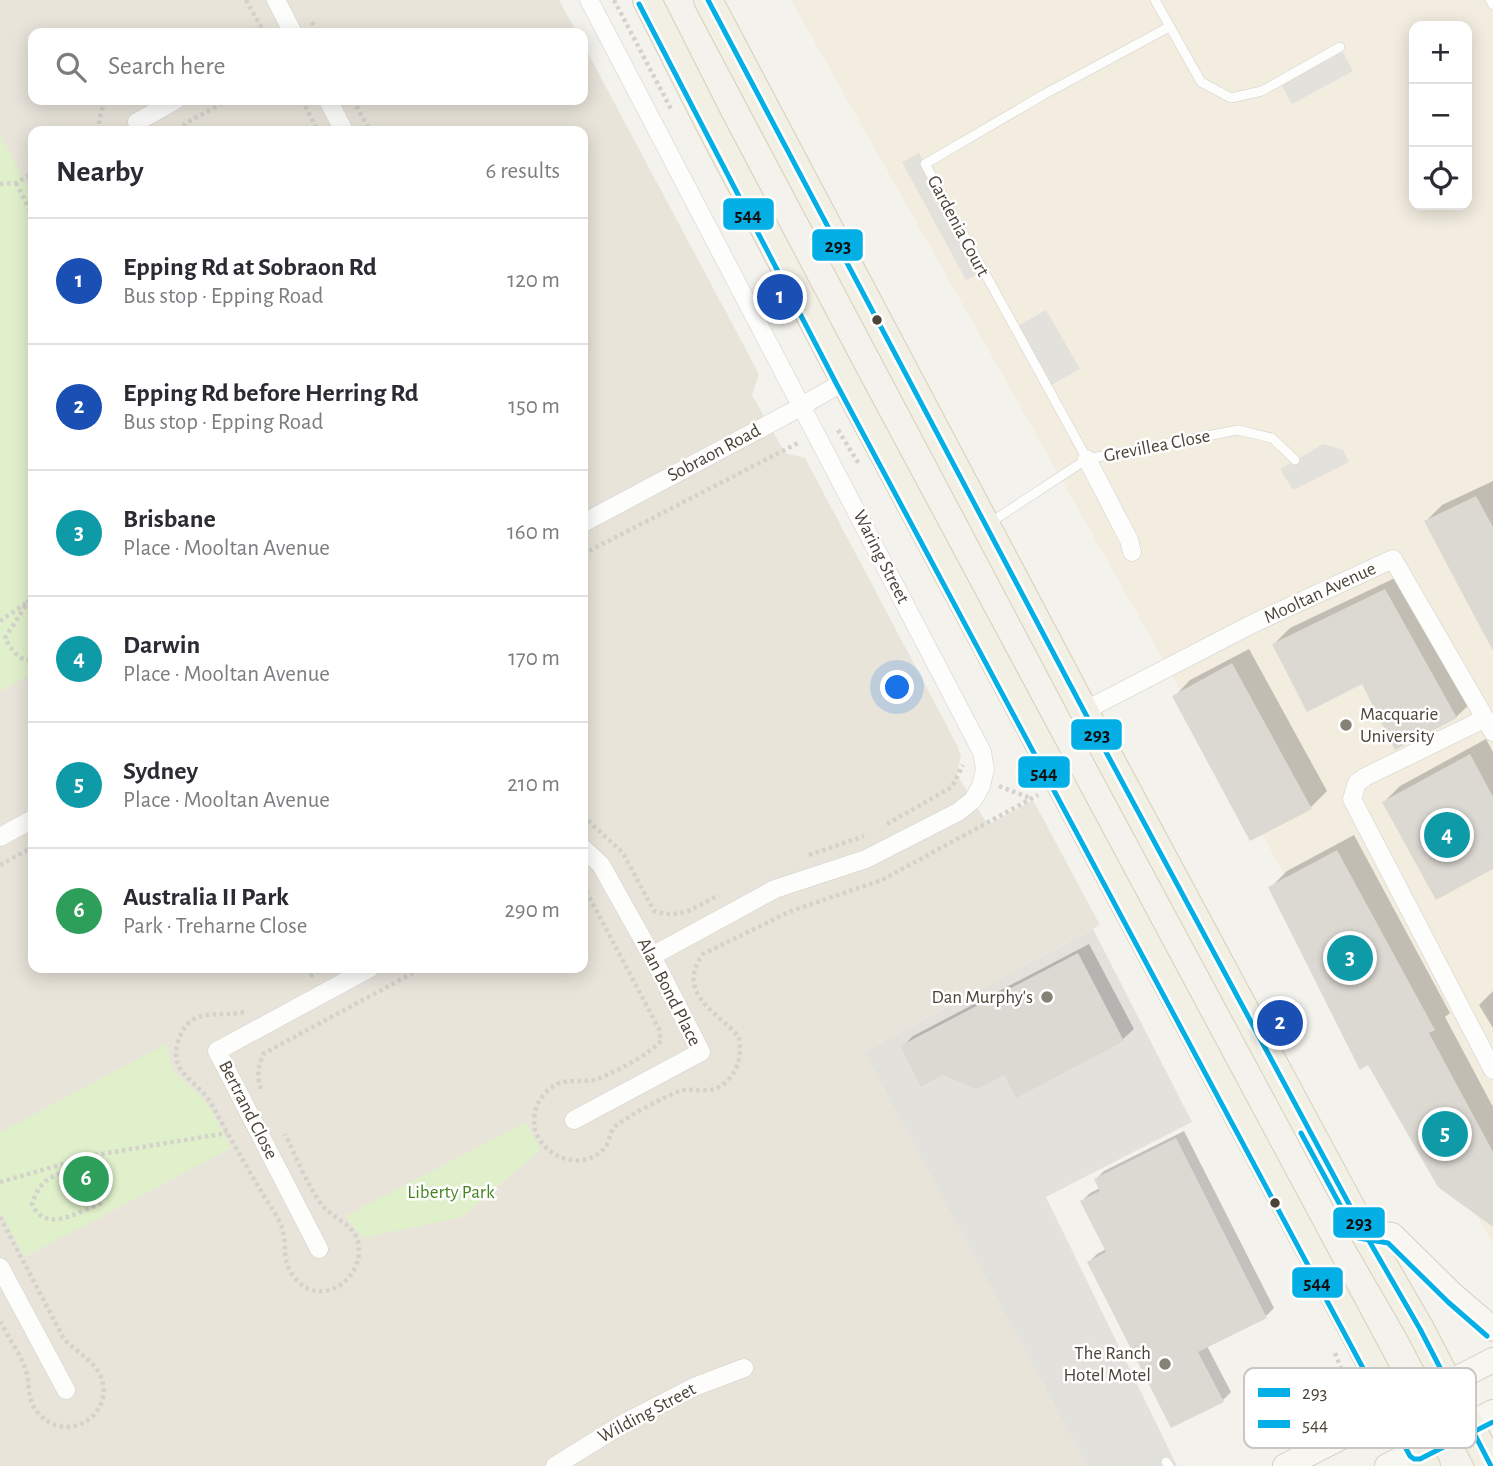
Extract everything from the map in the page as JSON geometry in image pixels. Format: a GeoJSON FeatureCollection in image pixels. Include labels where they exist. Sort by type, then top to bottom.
{"type":"FeatureCollection","features":[{"type":"Feature","properties":{"kind":"main road"},"geometry":{"type":"LineString","coordinates":[[648,0],[708,121],[845,380],[1373,1368]]}},
{"type":"Feature","properties":{"kind":"main road"},"geometry":{"type":"LineString","coordinates":[[708,0],[1084,711],[1364,1232],[1440,1368]]}},
{"type":"Feature","properties":{"kind":"main road"},"geometry":{"type":"LineString","coordinates":[[1364,1232],[1392,1235],[1454,1296],[1493,1329]]}},
{"type":"Feature","properties":{"kind":"main road"},"geometry":{"type":"LineString","coordinates":[[1476,1368],[1493,1360]]}},
{"type":"Feature","properties":{"kind":"main road"},"geometry":{"type":"LineString","coordinates":[[1482,1418],[1491,1466]]}},
{"type":"Feature","properties":{"kind":"main road"},"geometry":{"type":"LineString","coordinates":[[1285,1466],[1321,1448]]}},
{"type":"Feature","properties":{"kind":"main road"},"geometry":{"type":"LineString","coordinates":[[1387,1466],[1422,1458],[1437,1448]]}},
{"type":"Feature","properties":{"kind":"street"},"geometry":{"type":"LineString","coordinates":[[276,0],[290,28]]}},
{"type":"Feature","properties":{"kind":"street","name":"Waring Street"},"geometry":{"type":"LineString","coordinates":[[589,0],[982,752],[985,769],[981,786],[973,800],[958,812],[866,859],[775,889],[652,956]]}},
{"type":"Feature","properties":{"kind":"street"},"geometry":{"type":"LineString","coordinates":[[137,122],[167,105]]}},
{"type":"Feature","properties":{"kind":"street"},"geometry":{"type":"LineString","coordinates":[[331,105],[341,126]]}},
{"type":"Feature","properties":{"kind":"street","name":"Sobraon Road"},"geometry":{"type":"LineString","coordinates":[[588,520],[784,416],[800,404],[845,380]]}},
{"type":"Feature","properties":{"kind":"street"},"geometry":{"type":"LineString","coordinates":[[1087,459],[1129,540],[1132,552]]}},
{"type":"Feature","properties":{"kind":"street","name":"Mooltan Avenue"},"geometry":{"type":"LineString","coordinates":[[1084,711],[1252,624],[1393,559],[1489,726],[1365,777],[1357,783],[1352,799],[1493,1070]]}},
{"type":"Feature","properties":{"kind":"street"},"geometry":{"type":"LineString","coordinates":[[0,837],[28,822]]}},
{"type":"Feature","properties":{"kind":"street","name":"Alan Bond Place"},"geometry":{"type":"LineString","coordinates":[[575,1120],[701,1052],[601,865],[588,853]]}},
{"type":"Feature","properties":{"kind":"street","name":"Bertrand Close"},"geometry":{"type":"LineString","coordinates":[[319,1249],[217,1051],[361,973]]}},
{"type":"Feature","properties":{"kind":"street"},"geometry":{"type":"LineString","coordinates":[[0,1267],[66,1390]]}},
{"type":"Feature","properties":{"kind":"street","name":"Wilding Street"},"geometry":{"type":"LineString","coordinates":[[555,1466],[626,1422],[694,1387],[744,1368]]}},
{"type":"Feature","properties":{"kind":"lane"},"geometry":{"type":"LineString","coordinates":[[1156,0],[1201,82],[1231,98],[1262,91],[1340,47]]}},
{"type":"Feature","properties":{"kind":"lane"},"geometry":{"type":"LineString","coordinates":[[1490,0],[1493,5]]}},
{"type":"Feature","properties":{"kind":"lane","name":"Gardenia Court"},"geometry":{"type":"LineString","coordinates":[[1087,459],[925,164],[1043,95],[1169,27]]}},
{"type":"Feature","properties":{"kind":"lane","name":"Grevillea Close"},"geometry":{"type":"LineString","coordinates":[[987,525],[1087,459],[1238,430],[1272,438],[1295,460]]}},
{"type":"Feature","properties":{"kind":"path"},"geometry":{"type":"LineString","coordinates":[[246,0],[259,28]]}},
{"type":"Feature","properties":{"kind":"path"},"geometry":{"type":"LineString","coordinates":[[100,126],[104,105]]}},
{"type":"Feature","properties":{"kind":"path"},"geometry":{"type":"LineString","coordinates":[[183,126],[219,105]]}},
{"type":"Feature","properties":{"kind":"path"},"geometry":{"type":"LineString","coordinates":[[305,105],[315,126]]}},
{"type":"Feature","properties":{"kind":"path"},"geometry":{"type":"LineString","coordinates":[[356,105],[367,126]]}},
{"type":"Feature","properties":{"kind":"path"},"geometry":{"type":"LineString","coordinates":[[0,184],[16,183],[28,176]]}},
{"type":"Feature","properties":{"kind":"path"},"geometry":{"type":"LineString","coordinates":[[16,183],[28,206]]}},
{"type":"Feature","properties":{"kind":"path"},"geometry":{"type":"LineString","coordinates":[[588,551],[798,442],[806,453]]}},
{"type":"Feature","properties":{"kind":"path"},"geometry":{"type":"LineString","coordinates":[[0,621],[28,602]]}},
{"type":"Feature","properties":{"kind":"path"},"geometry":{"type":"LineString","coordinates":[[28,603],[5,638],[12,652],[28,660]]}},
{"type":"Feature","properties":{"kind":"path"},"geometry":{"type":"LineString","coordinates":[[805,856],[863,836],[933,799],[952,787],[962,772],[964,761]]}},
{"type":"Feature","properties":{"kind":"path"},"geometry":{"type":"LineString","coordinates":[[998,785],[1031,799],[1038,795]]}},
{"type":"Feature","properties":{"kind":"path"},"geometry":{"type":"LineString","coordinates":[[588,821],[623,853],[654,911],[668,916],[680,915],[725,891]]}},
{"type":"Feature","properties":{"kind":"path"},"geometry":{"type":"LineString","coordinates":[[0,865],[28,850]]}},
{"type":"Feature","properties":{"kind":"path"},"geometry":{"type":"LineString","coordinates":[[588,894],[659,1029],[662,1041],[654,1049],[596,1080],[561,1082],[551,1088],[541,1099],[533,1115],[536,1133],[546,1150],[563,1159],[579,1160],[594,1156],[606,1147],[614,1127],[680,1090],[704,1091],[715,1089],[727,1082],[739,1061],[738,1037],[730,1027],[709,1011],[692,975]]}},
{"type":"Feature","properties":{"kind":"path"},"geometry":{"type":"LineString","coordinates":[[262,1092],[258,1082],[263,1054],[413,973]]}},
{"type":"Feature","properties":{"kind":"path"},"geometry":{"type":"LineString","coordinates":[[0,1182],[95,1155],[228,1133],[283,1229],[284,1257],[289,1270],[308,1290],[325,1291],[346,1282],[355,1271],[358,1243],[347,1224],[322,1205],[280,1126]]}},
{"type":"Feature","properties":{"kind":"path"},"geometry":{"type":"LineString","coordinates":[[95,1155],[95,1169],[102,1178],[104,1191],[100,1204],[56,1220],[44,1220],[36,1213],[32,1204],[37,1192],[48,1180],[84,1167],[95,1169]]}},
{"type":"Feature","properties":{"kind":"shaded area"},"geometry":{"type":"Polygon","coordinates":[[[0,0],[559,0],[574,28],[28,28],[28,105],[588,105],[588,53],[759,374],[752,395],[785,453],[805,458],[957,745],[961,756],[957,775],[988,825],[1033,800],[1100,925],[864,1052],[1087,1466],[0,1466],[0,0]]]}},
{"type":"Feature","properties":{"kind":"shaded area","name":"Macquarie University"},"geometry":{"type":"Polygon","coordinates":[[[791,0],[1493,0],[1493,1244],[791,0]]]}},
{"type":"Feature","properties":{"kind":"shaded area"},"geometry":{"type":"Polygon","coordinates":[[[1340,47],[1353,71],[1292,104],[1279,80],[1340,47]]]}},
{"type":"Feature","properties":{"kind":"shaded area"},"geometry":{"type":"Polygon","coordinates":[[[919,153],[983,272],[966,280],[902,162],[919,153]]]}},
{"type":"Feature","properties":{"kind":"shaded area"},"geometry":{"type":"Polygon","coordinates":[[[1046,310],[1080,369],[1048,387],[1014,328],[1046,310]]]}},
{"type":"Feature","properties":{"kind":"shaded area"},"geometry":{"type":"Polygon","coordinates":[[[1323,444],[1343,450],[1349,462],[1293,490],[1280,469],[1323,444]]]}},
{"type":"Feature","properties":{"kind":"shaded area"},"geometry":{"type":"Polygon","coordinates":[[[1093,929],[1192,1122],[1046,1197],[1177,1466],[1087,1466],[864,1052],[1093,929]]]}},
{"type":"Feature","properties":{"kind":"green space"},"geometry":{"type":"Polygon","coordinates":[[[0,135],[28,188],[28,679],[27,677],[0,691],[0,135]]]}},
{"type":"Feature","properties":{"kind":"green space"},"geometry":{"type":"Polygon","coordinates":[[[168,1043],[171,1065],[175,1072],[206,1103],[231,1148],[25,1257],[0,1211],[0,1132],[168,1043]]]}},
{"type":"Feature","properties":{"kind":"green space","name":"Liberty Park"},"geometry":{"type":"Polygon","coordinates":[[[526,1122],[540,1150],[462,1217],[362,1238],[346,1216],[526,1122]]]}},
{"type":"Feature","properties":{"kind":"building"},"geometry":{"type":"Polygon","coordinates":[[[1476,496],[1493,527],[1493,651],[1424,521],[1476,496]]]}},
{"type":"Feature","properties":{"kind":"building"},"geometry":{"type":"Polygon","coordinates":[[[1385,589],[1457,718],[1395,750],[1362,684],[1307,712],[1272,644],[1385,589]]]}},
{"type":"Feature","properties":{"kind":"building"},"geometry":{"type":"Polygon","coordinates":[[[1232,663],[1312,809],[1250,841],[1172,696],[1232,663]]]}},
{"type":"Feature","properties":{"kind":"building"},"geometry":{"type":"Polygon","coordinates":[[[1470,754],[1493,797],[1493,869],[1436,900],[1382,802],[1470,754]]]}},
{"type":"Feature","properties":{"kind":"building"},"geometry":{"type":"Polygon","coordinates":[[[1337,850],[1435,1030],[1429,1033],[1493,1152],[1493,1227],[1438,1187],[1368,1065],[1360,1070],[1268,887],[1337,850]]]}},
{"type":"Feature","properties":{"kind":"building","name":"Dan Murphy's"},"geometry":{"type":"Polygon","coordinates":[[[1078,953],[1124,1041],[1016,1098],[1004,1075],[977,1089],[943,1075],[921,1087],[900,1046],[1078,953]]]}},
{"type":"Feature","properties":{"kind":"building"},"geometry":{"type":"Polygon","coordinates":[[[1176,1138],[1267,1318],[1198,1352],[1224,1402],[1171,1428],[1087,1262],[1106,1252],[1080,1201],[1100,1191],[1094,1179],[1176,1138]]]}},
{"type":"Feature","properties":{"kind":"transit line","name":"293"},"geometry":{"type":"LineString","coordinates":[[708,0],[1084,711],[1364,1232],[1440,1368]]}},
{"type":"Feature","properties":{"kind":"transit line","name":"544"},"geometry":{"type":"LineString","coordinates":[[639,4],[837,385],[1363,1368]]}},
{"type":"Feature","properties":{"kind":"transit line","name":"544"},"geometry":{"type":"LineString","coordinates":[[1301,1133],[1358,1238],[1388,1243],[1487,1336]]}},
{"type":"Feature","properties":{"kind":"transit line","name":"544"},"geometry":{"type":"LineString","coordinates":[[1476,1431],[1493,1422]]}},
{"type":"Feature","properties":{"kind":"transit line","name":"293"},"geometry":{"type":"LineString","coordinates":[[1476,1437],[1491,1466]]}},
{"type":"Feature","properties":{"kind":"transit line","name":"544"},"geometry":{"type":"LineString","coordinates":[[1406,1448],[1414,1459],[1420,1459],[1442,1448]]}},
{"type":"Feature","properties":{"kind":"place","name":"Epping Rd at Sobraon Rd"},"geometry":{"type":"Point","coordinates":[780,297]}},
{"type":"Feature","properties":{"kind":"place","name":"Macquarie University"},"geometry":{"type":"Point","coordinates":[1346,725]}},
{"type":"Feature","properties":{"kind":"place","name":"Darwin"},"geometry":{"type":"Point","coordinates":[1447,835]}},
{"type":"Feature","properties":{"kind":"place","name":"Brisbane"},"geometry":{"type":"Point","coordinates":[1350,958]}},
{"type":"Feature","properties":{"kind":"place","name":"Dan Murphy's"},"geometry":{"type":"Point","coordinates":[1047,997]}},
{"type":"Feature","properties":{"kind":"place","name":"Epping Rd before Herring Rd"},"geometry":{"type":"Point","coordinates":[1280,1023]}},
{"type":"Feature","properties":{"kind":"place","name":"Sydney"},"geometry":{"type":"Point","coordinates":[1445,1134]}},
{"type":"Feature","properties":{"kind":"place","name":"Australia II Park"},"geometry":{"type":"Point","coordinates":[86,1179]}},
{"type":"Feature","properties":{"kind":"place","name":"The Ranch Hotel Motel"},"geometry":{"type":"Point","coordinates":[1165,1364]}}]}
